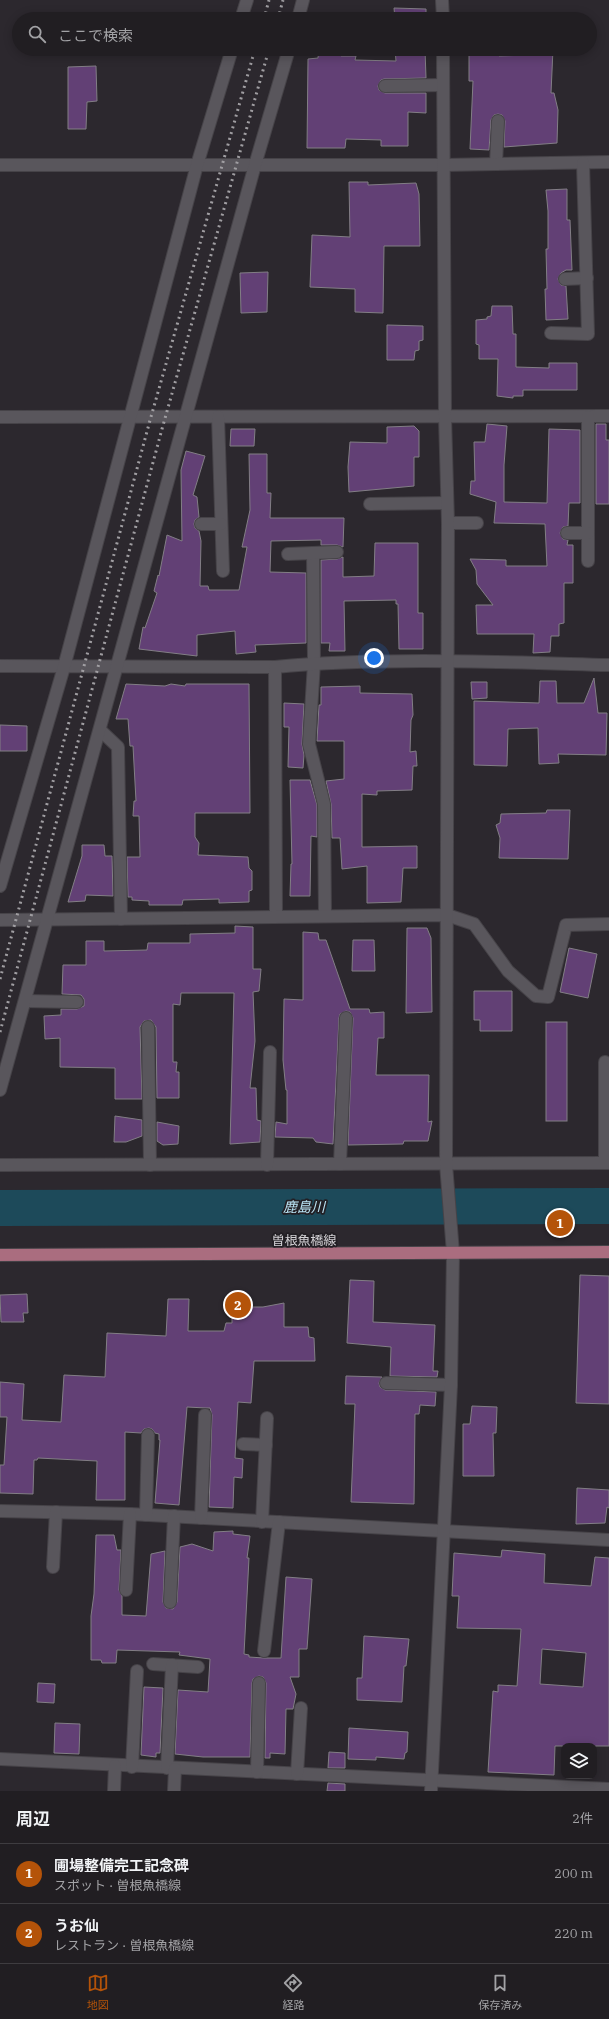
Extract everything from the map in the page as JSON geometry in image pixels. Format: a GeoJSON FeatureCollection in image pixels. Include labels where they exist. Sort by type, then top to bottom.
{"type":"FeatureCollection","features":[{"type":"Feature","properties":{"kind":"main road","name":"曽根魚橋線"},"geometry":{"type":"LineString","coordinates":[[0,1255],[609,1252]]}},
{"type":"Feature","properties":{"kind":"street"},"geometry":{"type":"LineString","coordinates":[[243,12],[247,0]]}},
{"type":"Feature","properties":{"kind":"street"},"geometry":{"type":"LineString","coordinates":[[300,12],[303,0]]}},
{"type":"Feature","properties":{"kind":"street"},"geometry":{"type":"LineString","coordinates":[[442,0],[442,12]]}},
{"type":"Feature","properties":{"kind":"street"},"geometry":{"type":"LineString","coordinates":[[0,886],[64,667],[197,165],[230,56]]}},
{"type":"Feature","properties":{"kind":"street"},"geometry":{"type":"LineString","coordinates":[[0,1090],[48,920],[185,417],[287,56]]}},
{"type":"Feature","properties":{"kind":"street"},"geometry":{"type":"LineString","coordinates":[[431,1786],[451,1385],[454,1253],[446,1164],[448,504],[445,417],[443,56]]}},
{"type":"Feature","properties":{"kind":"street"},"geometry":{"type":"LineString","coordinates":[[385,86],[443,85]]}},
{"type":"Feature","properties":{"kind":"street"},"geometry":{"type":"LineString","coordinates":[[496,164],[498,121]]}},
{"type":"Feature","properties":{"kind":"street"},"geometry":{"type":"LineString","coordinates":[[0,165],[444,165],[609,162]]}},
{"type":"Feature","properties":{"kind":"street"},"geometry":{"type":"LineString","coordinates":[[551,333],[588,334],[583,163]]}},
{"type":"Feature","properties":{"kind":"street"},"geometry":{"type":"LineString","coordinates":[[566,279],[587,278]]}},
{"type":"Feature","properties":{"kind":"street"},"geometry":{"type":"LineString","coordinates":[[0,417],[609,416]]}},
{"type":"Feature","properties":{"kind":"street"},"geometry":{"type":"LineString","coordinates":[[218,417],[223,571]]}},
{"type":"Feature","properties":{"kind":"street"},"geometry":{"type":"LineString","coordinates":[[588,417],[588,561]]}},
{"type":"Feature","properties":{"kind":"street"},"geometry":{"type":"LineString","coordinates":[[370,504],[448,504]]}},
{"type":"Feature","properties":{"kind":"street"},"geometry":{"type":"LineString","coordinates":[[448,523],[477,523]]}},
{"type":"Feature","properties":{"kind":"street"},"geometry":{"type":"LineString","coordinates":[[201,524],[221,524]]}},
{"type":"Feature","properties":{"kind":"street"},"geometry":{"type":"LineString","coordinates":[[567,533],[588,533]]}},
{"type":"Feature","properties":{"kind":"street"},"geometry":{"type":"LineString","coordinates":[[288,554],[337,552]]}},
{"type":"Feature","properties":{"kind":"street"},"geometry":{"type":"LineString","coordinates":[[313,553],[314,663],[309,744],[324,804],[325,916]]}},
{"type":"Feature","properties":{"kind":"street"},"geometry":{"type":"LineString","coordinates":[[0,666],[276,666],[314,663],[448,661],[609,665]]}},
{"type":"Feature","properties":{"kind":"street"},"geometry":{"type":"LineString","coordinates":[[276,666],[276,916]]}},
{"type":"Feature","properties":{"kind":"street"},"geometry":{"type":"LineString","coordinates":[[100,730],[118,747],[121,919]]}},
{"type":"Feature","properties":{"kind":"street"},"geometry":{"type":"LineString","coordinates":[[0,920],[447,915],[474,924],[508,971],[536,996],[548,997],[566,925],[609,924]]}},
{"type":"Feature","properties":{"kind":"street"},"geometry":{"type":"LineString","coordinates":[[25,1001],[77,1002]]}},
{"type":"Feature","properties":{"kind":"street"},"geometry":{"type":"LineString","coordinates":[[340,1164],[346,1018]]}},
{"type":"Feature","properties":{"kind":"street"},"geometry":{"type":"LineString","coordinates":[[148,1027],[150,1165]]}},
{"type":"Feature","properties":{"kind":"street"},"geometry":{"type":"LineString","coordinates":[[267,1164],[270,1052]]}},
{"type":"Feature","properties":{"kind":"street"},"geometry":{"type":"LineString","coordinates":[[0,1165],[607,1163],[605,1062]]}},
{"type":"Feature","properties":{"kind":"street"},"geometry":{"type":"LineString","coordinates":[[386,1383],[451,1385]]}},
{"type":"Feature","properties":{"kind":"street"},"geometry":{"type":"LineString","coordinates":[[201,1518],[205,1415]]}},
{"type":"Feature","properties":{"kind":"street"},"geometry":{"type":"LineString","coordinates":[[262,1522],[268,1418]]}},
{"type":"Feature","properties":{"kind":"street"},"geometry":{"type":"LineString","coordinates":[[146,1515],[148,1435]]}},
{"type":"Feature","properties":{"kind":"street"},"geometry":{"type":"LineString","coordinates":[[243,1444],[266,1445]]}},
{"type":"Feature","properties":{"kind":"street"},"geometry":{"type":"LineString","coordinates":[[0,1511],[174,1516],[609,1540]]}},
{"type":"Feature","properties":{"kind":"street"},"geometry":{"type":"LineString","coordinates":[[53,1567],[56,1512]]}},
{"type":"Feature","properties":{"kind":"street"},"geometry":{"type":"LineString","coordinates":[[126,1590],[130,1514]]}},
{"type":"Feature","properties":{"kind":"street"},"geometry":{"type":"LineString","coordinates":[[170,1602],[174,1516]]}},
{"type":"Feature","properties":{"kind":"street"},"geometry":{"type":"LineString","coordinates":[[264,1651],[279,1522]]}},
{"type":"Feature","properties":{"kind":"street"},"geometry":{"type":"LineString","coordinates":[[153,1664],[198,1667]]}},
{"type":"Feature","properties":{"kind":"street"},"geometry":{"type":"LineString","coordinates":[[172,1665],[171,1769],[174,1791]]}},
{"type":"Feature","properties":{"kind":"street"},"geometry":{"type":"LineString","coordinates":[[132,1767],[138,1671]]}},
{"type":"Feature","properties":{"kind":"street"},"geometry":{"type":"LineString","coordinates":[[257,1772],[259,1683]]}},
{"type":"Feature","properties":{"kind":"street"},"geometry":{"type":"LineString","coordinates":[[297,1774],[301,1708]]}},
{"type":"Feature","properties":{"kind":"street"},"geometry":{"type":"LineString","coordinates":[[0,1759],[171,1769],[297,1774],[431,1786],[609,1789]]}},
{"type":"Feature","properties":{"kind":"street"},"geometry":{"type":"LineString","coordinates":[[114,1791],[115,1766]]}},
{"type":"Feature","properties":{"kind":"building"},"geometry":{"type":"Polygon","coordinates":[[[394,8],[426,9],[426,12],[394,12],[394,8]]]}},
{"type":"Feature","properties":{"kind":"building"},"geometry":{"type":"Polygon","coordinates":[[[318,56],[356,56],[355,60],[396,61],[396,56],[425,56],[426,78],[384,79],[381,80],[378,86],[379,90],[385,93],[426,93],[426,113],[408,112],[408,146],[381,146],[381,140],[346,139],[345,148],[307,148],[308,59],[318,58],[318,56]]]}},
{"type":"Feature","properties":{"kind":"building"},"geometry":{"type":"Polygon","coordinates":[[[469,56],[553,56],[551,93],[554,93],[558,110],[557,143],[504,147],[505,121],[502,115],[498,114],[494,115],[491,120],[489,150],[470,149],[473,81],[469,81],[469,56]]]}},
{"type":"Feature","properties":{"kind":"building"},"geometry":{"type":"Polygon","coordinates":[[[96,66],[97,101],[87,102],[86,129],[68,129],[68,67],[96,66]]]}},
{"type":"Feature","properties":{"kind":"building"},"geometry":{"type":"Polygon","coordinates":[[[349,182],[368,182],[368,185],[416,183],[419,194],[420,246],[384,246],[383,313],[355,312],[355,289],[310,287],[312,235],[350,237],[349,182]]]}},
{"type":"Feature","properties":{"kind":"building"},"geometry":{"type":"Polygon","coordinates":[[[567,189],[567,220],[570,220],[572,270],[566,270],[561,273],[558,279],[561,285],[566,286],[568,319],[546,320],[545,289],[547,289],[546,249],[548,249],[548,211],[546,190],[567,189]]]}},
{"type":"Feature","properties":{"kind":"building"},"geometry":{"type":"Polygon","coordinates":[[[268,272],[267,312],[241,313],[240,273],[268,272]]]}},
{"type":"Feature","properties":{"kind":"building"},"geometry":{"type":"Polygon","coordinates":[[[492,306],[512,306],[513,334],[516,334],[516,367],[549,368],[549,363],[577,363],[577,390],[523,390],[523,396],[513,396],[513,398],[497,396],[498,359],[479,359],[479,345],[476,344],[476,320],[487,319],[487,317],[491,316],[492,306]]]}},
{"type":"Feature","properties":{"kind":"building"},"geometry":{"type":"Polygon","coordinates":[[[387,325],[423,326],[423,340],[419,341],[419,350],[415,351],[414,360],[387,360],[387,325]]]}},
{"type":"Feature","properties":{"kind":"building"},"geometry":{"type":"Polygon","coordinates":[[[487,424],[507,426],[504,465],[504,502],[547,503],[549,429],[580,430],[580,503],[569,503],[568,526],[563,527],[560,533],[563,539],[568,540],[567,545],[573,545],[573,583],[564,583],[564,623],[559,624],[559,636],[551,636],[550,652],[533,653],[534,634],[477,634],[476,605],[493,605],[477,584],[476,570],[470,559],[506,560],[506,566],[547,566],[545,524],[494,523],[496,502],[470,494],[471,481],[475,481],[474,442],[485,442],[487,424]]]}},
{"type":"Feature","properties":{"kind":"building"},"geometry":{"type":"Polygon","coordinates":[[[596,424],[606,424],[606,440],[609,440],[609,504],[596,504],[596,424]]]}},
{"type":"Feature","properties":{"kind":"building"},"geometry":{"type":"Polygon","coordinates":[[[414,426],[419,431],[419,457],[414,457],[414,486],[349,492],[348,467],[350,442],[387,443],[387,427],[414,426]]]}},
{"type":"Feature","properties":{"kind":"building"},"geometry":{"type":"Polygon","coordinates":[[[231,429],[255,429],[254,446],[230,446],[231,429]]]}},
{"type":"Feature","properties":{"kind":"building"},"geometry":{"type":"Polygon","coordinates":[[[186,451],[205,456],[193,495],[197,497],[199,517],[195,520],[194,524],[195,528],[199,531],[201,541],[200,586],[208,586],[209,590],[239,590],[247,547],[242,547],[250,510],[249,454],[267,454],[267,493],[271,493],[270,518],[344,518],[343,547],[337,545],[321,545],[321,540],[271,541],[270,572],[306,573],[306,643],[255,645],[256,652],[236,654],[235,631],[197,635],[197,656],[139,649],[143,627],[145,628],[157,593],[154,591],[158,575],[159,576],[167,535],[182,541],[181,470],[186,451]]]}},
{"type":"Feature","properties":{"kind":"building"},"geometry":{"type":"Polygon","coordinates":[[[375,543],[418,543],[418,613],[423,613],[423,649],[399,649],[398,604],[396,604],[396,600],[344,601],[345,651],[329,651],[330,643],[321,643],[321,560],[343,557],[343,577],[374,576],[375,543]]]}},
{"type":"Feature","properties":{"kind":"building"},"geometry":{"type":"Polygon","coordinates":[[[594,678],[598,713],[607,713],[606,755],[558,754],[559,763],[539,764],[538,728],[508,729],[507,766],[474,765],[474,701],[539,703],[540,681],[556,681],[557,703],[584,703],[594,678]]]}},
{"type":"Feature","properties":{"kind":"building"},"geometry":{"type":"Polygon","coordinates":[[[471,682],[487,682],[487,698],[472,699],[471,682]]]}},
{"type":"Feature","properties":{"kind":"building"},"geometry":{"type":"Polygon","coordinates":[[[126,684],[165,686],[171,684],[185,686],[186,684],[249,684],[250,813],[195,813],[195,837],[199,843],[198,855],[248,857],[249,868],[252,871],[252,890],[249,891],[249,902],[219,903],[219,899],[183,900],[182,905],[149,905],[149,901],[132,900],[132,897],[128,897],[127,857],[140,857],[139,816],[133,816],[134,801],[136,801],[133,746],[130,746],[128,719],[116,719],[126,684]]]}},
{"type":"Feature","properties":{"kind":"building"},"geometry":{"type":"Polygon","coordinates":[[[360,686],[360,693],[412,694],[413,715],[411,720],[410,752],[416,751],[417,766],[413,766],[412,790],[377,791],[377,795],[362,794],[362,847],[417,846],[417,868],[403,868],[401,902],[367,903],[367,866],[342,869],[340,838],[332,838],[331,804],[326,781],[344,779],[344,741],[317,741],[319,705],[321,705],[321,687],[360,686]]]}},
{"type":"Feature","properties":{"kind":"building"},"geometry":{"type":"Polygon","coordinates":[[[284,703],[304,704],[302,744],[304,755],[303,768],[288,767],[289,727],[284,727],[284,703]]]}},
{"type":"Feature","properties":{"kind":"building"},"geometry":{"type":"Polygon","coordinates":[[[0,725],[27,726],[27,751],[0,751],[0,725]]]}},
{"type":"Feature","properties":{"kind":"building"},"geometry":{"type":"Polygon","coordinates":[[[290,780],[310,780],[317,805],[317,837],[311,836],[310,896],[290,896],[292,864],[290,780]]]}},
{"type":"Feature","properties":{"kind":"building"},"geometry":{"type":"Polygon","coordinates":[[[547,810],[570,810],[568,859],[499,858],[500,838],[496,825],[500,823],[501,814],[546,813],[547,810]]]}},
{"type":"Feature","properties":{"kind":"building"},"geometry":{"type":"Polygon","coordinates":[[[82,845],[104,845],[105,856],[112,856],[113,896],[86,895],[85,901],[68,902],[82,856],[82,845]]]}},
{"type":"Feature","properties":{"kind":"building"},"geometry":{"type":"Polygon","coordinates":[[[235,926],[253,927],[253,969],[261,969],[259,991],[253,992],[255,1041],[250,1088],[256,1088],[257,1120],[261,1121],[260,1142],[230,1144],[234,993],[181,993],[180,1005],[173,1004],[173,1062],[177,1062],[176,1072],[179,1072],[179,1098],[157,1098],[156,1027],[151,1020],[144,1021],[140,1027],[142,1099],[115,1099],[115,1068],[60,1067],[60,1038],[45,1039],[44,1016],[61,1015],[61,1009],[77,1009],[84,1006],[84,999],[81,995],[62,994],[63,965],[86,965],[86,941],[104,941],[104,951],[147,950],[148,943],[190,943],[190,934],[235,933],[235,926]]]}},
{"type":"Feature","properties":{"kind":"building"},"geometry":{"type":"Polygon","coordinates":[[[407,928],[427,928],[431,938],[432,1012],[406,1013],[407,928]]]}},
{"type":"Feature","properties":{"kind":"building"},"geometry":{"type":"Polygon","coordinates":[[[303,932],[318,933],[319,940],[326,940],[350,1009],[369,1009],[370,1013],[384,1012],[384,1038],[378,1038],[376,1075],[429,1075],[428,1122],[432,1121],[428,1141],[404,1141],[403,1144],[348,1145],[353,1018],[350,1012],[346,1011],[340,1014],[339,1018],[333,1144],[316,1142],[313,1138],[275,1137],[276,1122],[287,1124],[287,1090],[283,1060],[284,999],[303,1000],[303,932]]]}},
{"type":"Feature","properties":{"kind":"building"},"geometry":{"type":"Polygon","coordinates":[[[353,940],[374,940],[375,971],[352,971],[353,940]]]}},
{"type":"Feature","properties":{"kind":"building"},"geometry":{"type":"Polygon","coordinates":[[[569,948],[597,954],[588,998],[560,992],[569,948]]]}},
{"type":"Feature","properties":{"kind":"building"},"geometry":{"type":"Polygon","coordinates":[[[474,991],[512,991],[512,1031],[480,1031],[480,1020],[474,1020],[474,991]]]}},
{"type":"Feature","properties":{"kind":"building"},"geometry":{"type":"Polygon","coordinates":[[[546,1022],[567,1022],[567,1121],[546,1121],[546,1022]]]}},
{"type":"Feature","properties":{"kind":"building"},"geometry":{"type":"Polygon","coordinates":[[[115,1116],[142,1120],[142,1136],[126,1142],[114,1142],[115,1116]]]}},
{"type":"Feature","properties":{"kind":"building"},"geometry":{"type":"Polygon","coordinates":[[[157,1122],[179,1126],[178,1144],[163,1145],[157,1141],[157,1122]]]}},
{"type":"Feature","properties":{"kind":"building"},"geometry":{"type":"Polygon","coordinates":[[[580,1275],[609,1276],[609,1404],[576,1403],[580,1275]]]}},
{"type":"Feature","properties":{"kind":"building"},"geometry":{"type":"Polygon","coordinates":[[[350,1280],[374,1281],[373,1322],[435,1325],[433,1371],[438,1371],[437,1377],[390,1376],[391,1347],[347,1343],[350,1280]]]}},
{"type":"Feature","properties":{"kind":"building"},"geometry":{"type":"Polygon","coordinates":[[[27,1294],[28,1313],[23,1313],[24,1322],[1,1322],[0,1295],[27,1294]]]}},
{"type":"Feature","properties":{"kind":"building"},"geometry":{"type":"Polygon","coordinates":[[[168,1299],[189,1299],[188,1331],[224,1331],[226,1323],[232,1323],[232,1310],[242,1310],[243,1307],[263,1307],[284,1303],[284,1327],[308,1327],[309,1337],[314,1338],[315,1361],[254,1361],[251,1403],[238,1402],[235,1458],[243,1459],[242,1478],[234,1477],[233,1508],[209,1507],[212,1415],[210,1408],[187,1407],[179,1505],[155,1503],[160,1440],[159,1434],[155,1433],[149,1428],[144,1429],[141,1433],[125,1432],[125,1500],[96,1500],[97,1461],[38,1458],[37,1460],[34,1460],[33,1494],[0,1493],[0,1465],[4,1465],[7,1417],[0,1417],[0,1382],[24,1384],[22,1420],[61,1422],[64,1375],[105,1377],[107,1333],[166,1336],[168,1299]]]}},
{"type":"Feature","properties":{"kind":"building"},"geometry":{"type":"Polygon","coordinates":[[[346,1376],[382,1377],[379,1383],[380,1387],[385,1390],[436,1392],[435,1406],[420,1405],[419,1414],[415,1414],[414,1504],[351,1502],[355,1404],[345,1404],[346,1376]]]}},
{"type":"Feature","properties":{"kind":"building"},"geometry":{"type":"Polygon","coordinates":[[[472,1406],[497,1407],[496,1433],[493,1433],[494,1476],[463,1476],[463,1424],[470,1424],[472,1406]]]}},
{"type":"Feature","properties":{"kind":"building"},"geometry":{"type":"Polygon","coordinates":[[[577,1488],[609,1490],[609,1508],[607,1507],[605,1523],[576,1524],[577,1488]]]}},
{"type":"Feature","properties":{"kind":"building"},"geometry":{"type":"Polygon","coordinates":[[[233,1531],[233,1534],[250,1536],[247,1558],[249,1558],[244,1654],[249,1655],[249,1657],[281,1658],[286,1577],[312,1579],[307,1649],[299,1649],[299,1677],[290,1677],[296,1694],[293,1709],[286,1709],[285,1754],[270,1753],[270,1758],[265,1758],[266,1683],[263,1677],[259,1676],[253,1679],[252,1683],[250,1757],[203,1757],[175,1754],[178,1690],[208,1692],[210,1659],[179,1655],[180,1652],[117,1650],[116,1663],[102,1663],[101,1660],[91,1660],[91,1616],[94,1594],[96,1535],[114,1535],[117,1550],[121,1550],[119,1590],[122,1596],[122,1615],[146,1616],[151,1554],[165,1551],[163,1602],[166,1608],[173,1609],[177,1602],[180,1547],[192,1544],[213,1551],[214,1532],[233,1531]]]}},
{"type":"Feature","properties":{"kind":"building"},"geometry":{"type":"Polygon","coordinates":[[[502,1550],[545,1554],[544,1583],[591,1586],[595,1557],[609,1558],[609,1746],[597,1746],[597,1743],[561,1743],[561,1746],[555,1746],[554,1775],[488,1772],[493,1691],[498,1692],[498,1685],[517,1686],[521,1629],[457,1628],[459,1596],[452,1596],[454,1553],[501,1557],[502,1550]],[[542,1649],[540,1684],[583,1687],[586,1653],[542,1649]]]}},
{"type":"Feature","properties":{"kind":"building"},"geometry":{"type":"Polygon","coordinates":[[[364,1636],[409,1639],[406,1666],[404,1666],[402,1702],[357,1700],[357,1678],[362,1678],[364,1636]]]}},
{"type":"Feature","properties":{"kind":"building"},"geometry":{"type":"Polygon","coordinates":[[[38,1683],[55,1684],[54,1703],[37,1702],[38,1683]]]}},
{"type":"Feature","properties":{"kind":"building"},"geometry":{"type":"Polygon","coordinates":[[[144,1687],[163,1688],[160,1753],[156,1753],[156,1757],[141,1755],[144,1687]]]}},
{"type":"Feature","properties":{"kind":"building"},"geometry":{"type":"Polygon","coordinates":[[[55,1723],[80,1724],[79,1754],[54,1753],[55,1723]]]}},
{"type":"Feature","properties":{"kind":"building"},"geometry":{"type":"Polygon","coordinates":[[[349,1728],[408,1732],[407,1752],[405,1753],[404,1759],[376,1757],[376,1760],[348,1759],[349,1728]]]}},
{"type":"Feature","properties":{"kind":"building"},"geometry":{"type":"Polygon","coordinates":[[[329,1752],[345,1753],[345,1768],[328,1768],[329,1752]]]}},
{"type":"Feature","properties":{"kind":"building"},"geometry":{"type":"Polygon","coordinates":[[[328,1783],[345,1784],[345,1791],[327,1791],[328,1783]]]}},
{"type":"Feature","properties":{"kind":"waterway","name":"鹿島川"},"geometry":{"type":"LineString","coordinates":[[0,1208],[609,1206]]}},
{"type":"Feature","properties":{"kind":"railway"},"geometry":{"type":"LineString","coordinates":[[266,12],[269,0]]}},
{"type":"Feature","properties":{"kind":"railway"},"geometry":{"type":"LineString","coordinates":[[280,12],[283,0]]}},
{"type":"Feature","properties":{"kind":"railway"},"geometry":{"type":"LineString","coordinates":[[0,979],[149,424],[253,56]]}},
{"type":"Feature","properties":{"kind":"railway"},"geometry":{"type":"LineString","coordinates":[[0,1032],[162,429],[267,56]]}},
{"type":"Feature","properties":{"kind":"place","name":"圃場整備完工記念碑"},"geometry":{"type":"Point","coordinates":[560,1223]}},
{"type":"Feature","properties":{"kind":"place","name":"うお仙"},"geometry":{"type":"Point","coordinates":[238,1305]}}]}
